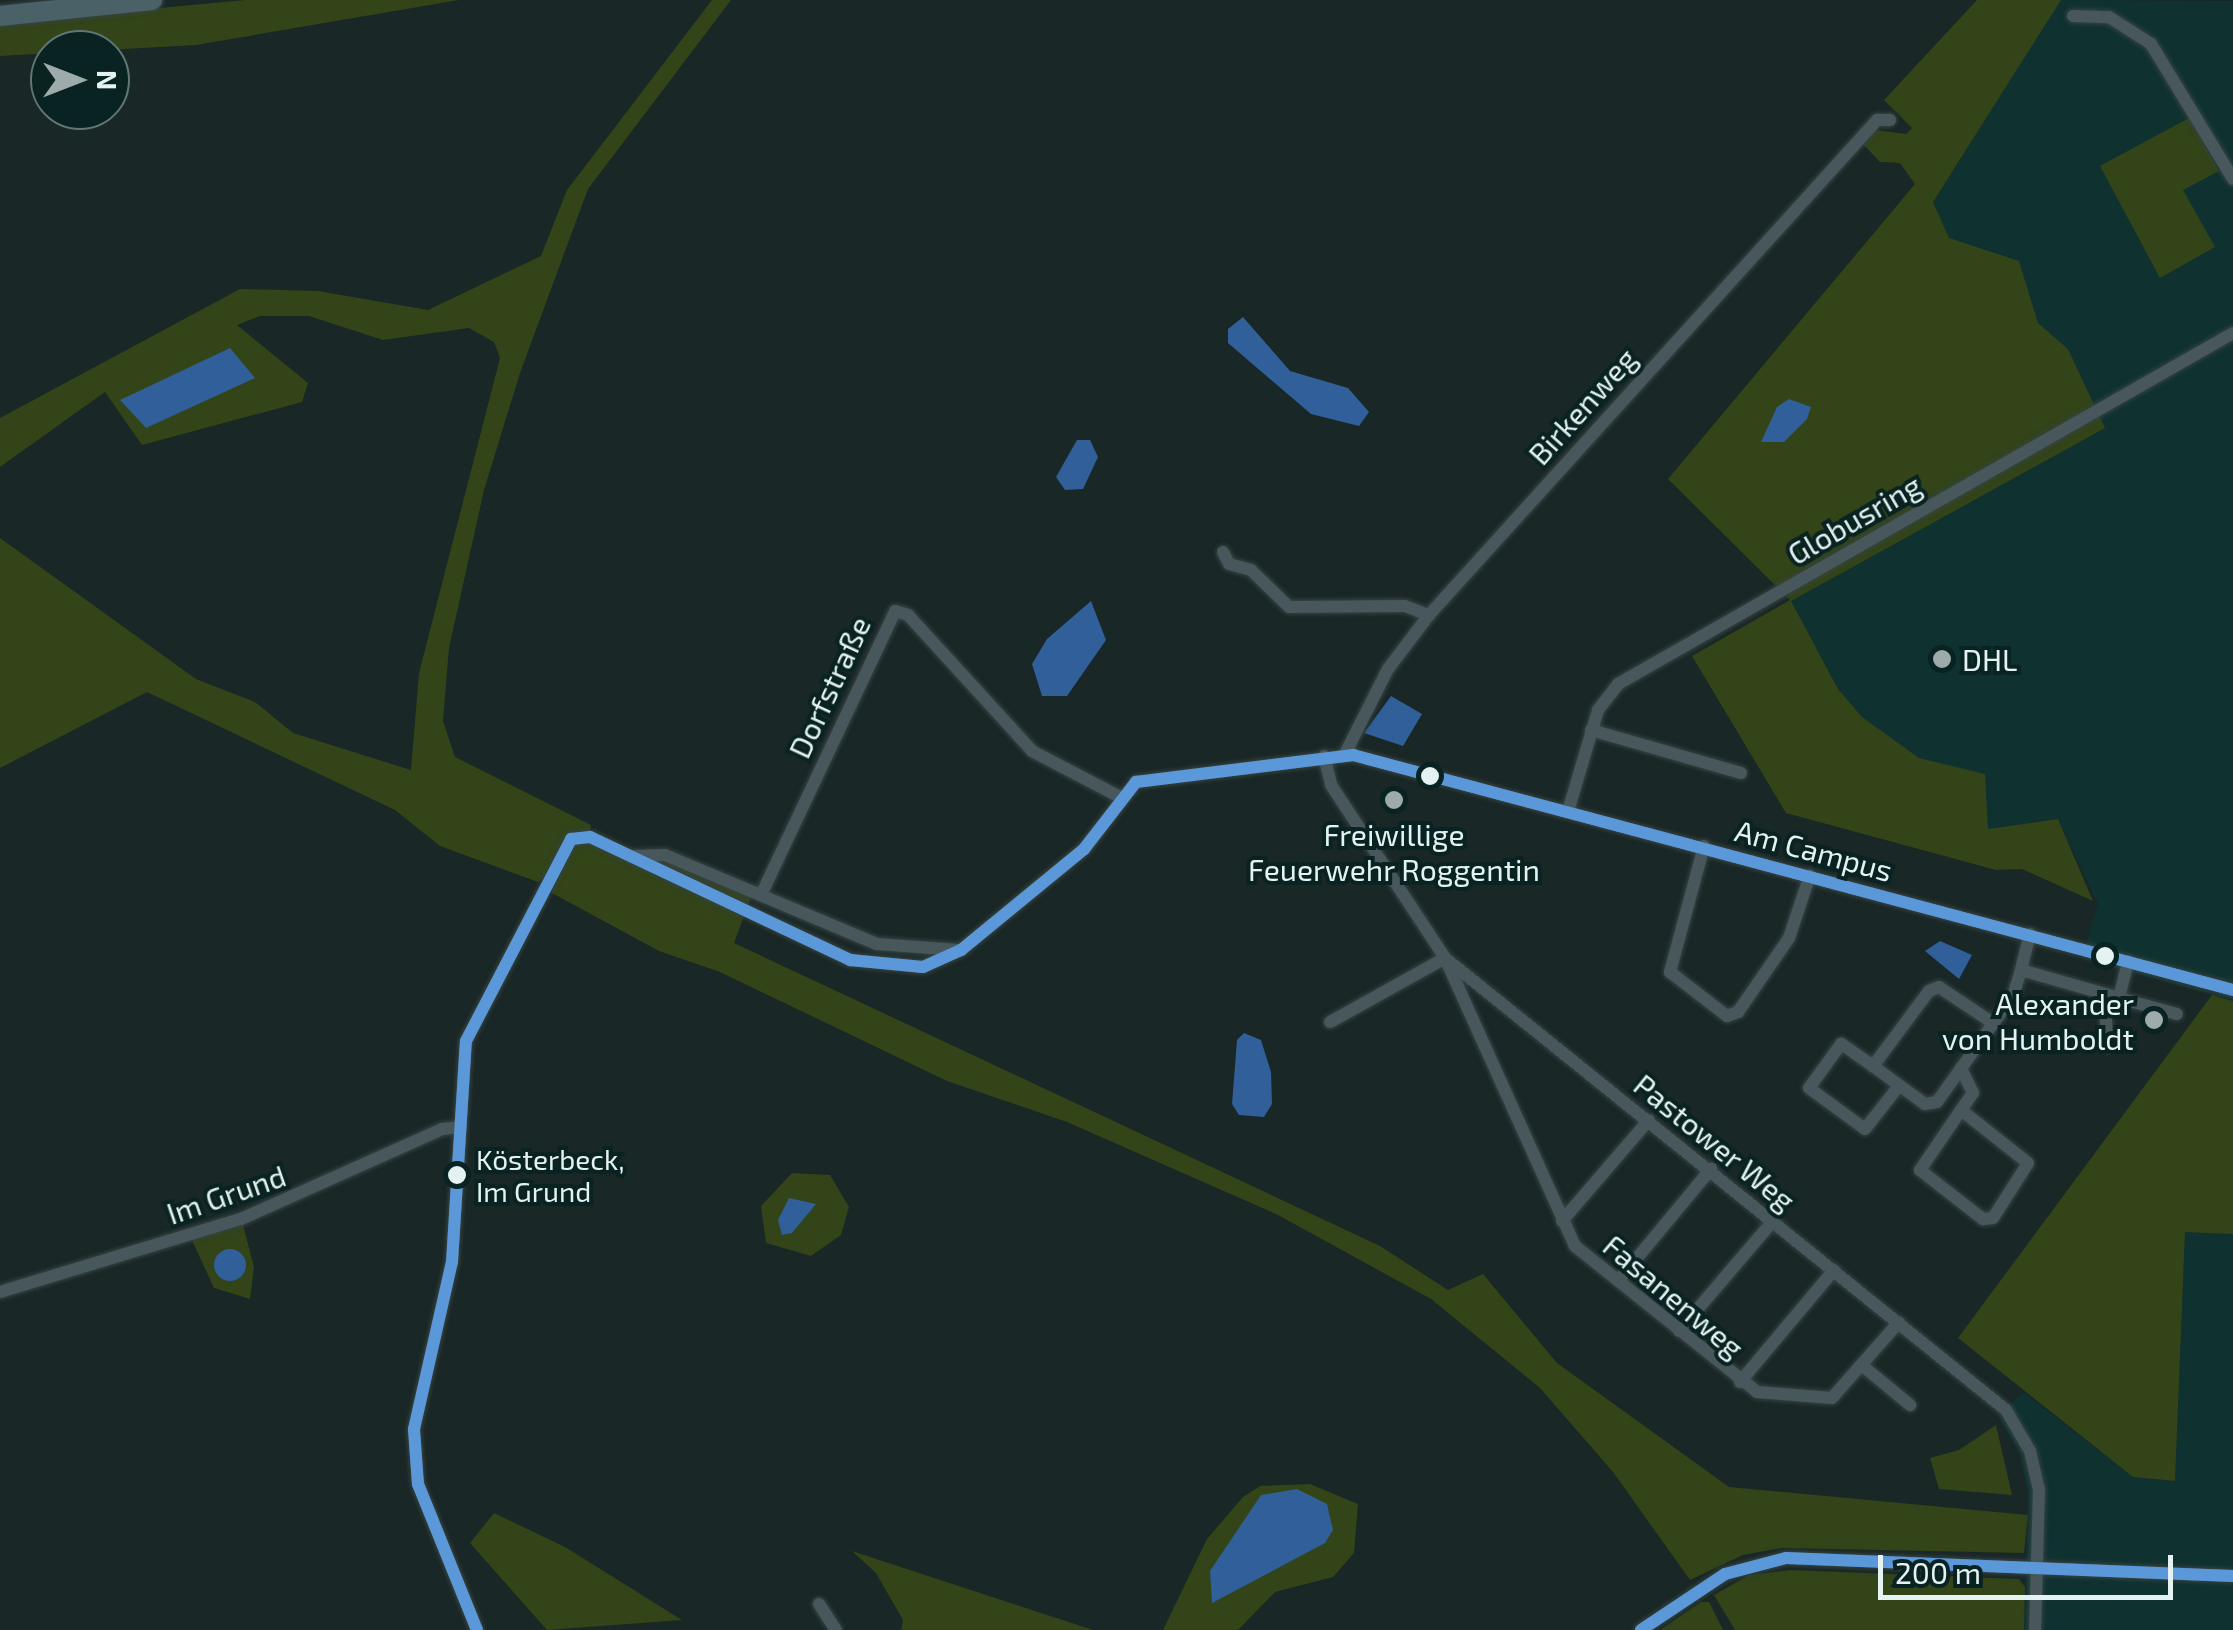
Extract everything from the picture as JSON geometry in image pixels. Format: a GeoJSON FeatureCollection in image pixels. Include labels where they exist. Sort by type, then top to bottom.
{"type":"FeatureCollection","features":[{"type":"Feature","properties":{"kind":"highway"},"geometry":{"type":"LineString","coordinates":[[0,16],[152,0]]}},
{"type":"Feature","properties":{"kind":"street"},"geometry":{"type":"LineString","coordinates":[[2073,16],[2108,17],[2152,44],[2233,179]]}},
{"type":"Feature","properties":{"kind":"street","name":"Birkenweg"},"geometry":{"type":"LineString","coordinates":[[1344,754],[1388,669],[1429,615],[1878,120],[1890,120]]}},
{"type":"Feature","properties":{"kind":"street","name":"Globusring"},"geometry":{"type":"LineString","coordinates":[[1569,808],[1591,730],[1607,696],[1631,675],[2233,333]]}},
{"type":"Feature","properties":{"kind":"street"},"geometry":{"type":"LineString","coordinates":[[1223,552],[1229,564],[1250,570],[1289,607],[1406,606],[1429,615]]}},
{"type":"Feature","properties":{"kind":"street","name":"Dorfstraße"},"geometry":{"type":"LineString","coordinates":[[762,893],[895,611],[908,615],[1032,752],[1120,797]]}},
{"type":"Feature","properties":{"kind":"street"},"geometry":{"type":"LineString","coordinates":[[1591,730],[1741,773]]}},
{"type":"Feature","properties":{"kind":"street"},"geometry":{"type":"LineString","coordinates":[[1666,752],[1680,743]]}},
{"type":"Feature","properties":{"kind":"street"},"geometry":{"type":"LineString","coordinates":[[477,1630],[414,1464],[417,1412],[452,1262],[466,1041],[571,840],[590,837],[635,856],[850,960],[924,967],[961,950],[1084,849],[1120,797],[1150,778],[1344,754],[1391,760],[1569,808]]}},
{"type":"Feature","properties":{"kind":"street","name":"Pastower Weg"},"geometry":{"type":"LineString","coordinates":[[1324,756],[1332,786],[1445,958],[1993,1396],[2022,1434],[2039,1489],[2035,1630]]}},
{"type":"Feature","properties":{"kind":"street","name":"Am Campus"},"geometry":{"type":"LineString","coordinates":[[1569,808],[2233,990]]}},
{"type":"Feature","properties":{"kind":"street"},"geometry":{"type":"LineString","coordinates":[[1704,846],[1670,972],[1727,1016],[1738,1012],[1789,938],[1810,875]]}},
{"type":"Feature","properties":{"kind":"street"},"geometry":{"type":"LineString","coordinates":[[635,856],[666,855],[877,944],[961,950]]}},
{"type":"Feature","properties":{"kind":"street"},"geometry":{"type":"LineString","coordinates":[[1898,1087],[1865,1129],[1809,1088],[1841,1044],[1926,1104],[1937,1102],[2013,996],[2030,934]]}},
{"type":"Feature","properties":{"kind":"street"},"geometry":{"type":"LineString","coordinates":[[1330,1022],[1445,958]]}},
{"type":"Feature","properties":{"kind":"street","name":"Fasanenweg"},"geometry":{"type":"LineString","coordinates":[[1445,958],[1575,1246],[1740,1382],[1773,1395],[1832,1398],[1899,1322]]}},
{"type":"Feature","properties":{"kind":"street"},"geometry":{"type":"LineString","coordinates":[[2107,1046],[2112,996],[2128,962]]}},
{"type":"Feature","properties":{"kind":"street"},"geometry":{"type":"LineString","coordinates":[[2021,970],[2177,1014]]}},
{"type":"Feature","properties":{"kind":"street"},"geometry":{"type":"LineString","coordinates":[[1873,1066],[1938,987],[1993,1023]]}},
{"type":"Feature","properties":{"kind":"street"},"geometry":{"type":"LineString","coordinates":[[1961,1110],[2028,1163],[1993,1218],[1983,1218],[1920,1170],[1961,1110],[1973,1093],[1962,1068]]}},
{"type":"Feature","properties":{"kind":"street"},"geometry":{"type":"LineString","coordinates":[[1562,1221],[1649,1120]]}},
{"type":"Feature","properties":{"kind":"street","name":"Im Grund"},"geometry":{"type":"LineString","coordinates":[[0,1292],[241,1218],[442,1129],[461,1127]]}},
{"type":"Feature","properties":{"kind":"street"},"geometry":{"type":"LineString","coordinates":[[1618,1282],[1710,1169]]}},
{"type":"Feature","properties":{"kind":"street"},"geometry":{"type":"LineString","coordinates":[[1679,1331],[1773,1220]]}},
{"type":"Feature","properties":{"kind":"street"},"geometry":{"type":"LineString","coordinates":[[1740,1382],[1834,1270]]}},
{"type":"Feature","properties":{"kind":"street"},"geometry":{"type":"LineString","coordinates":[[1864,1366],[1910,1405]]}},
{"type":"Feature","properties":{"kind":"street"},"geometry":{"type":"LineString","coordinates":[[1641,1630],[1705,1585],[1745,1566],[1786,1558],[2233,1576]]}},
{"type":"Feature","properties":{"kind":"street"},"geometry":{"type":"LineString","coordinates":[[820,1604],[836,1630]]}},
{"type":"Feature","properties":{"kind":"shaded area"},"geometry":{"type":"Polygon","coordinates":[[[2061,0],[2233,1],[2233,1001],[2082,958],[2098,904],[2058,819],[1988,829],[1984,774],[1919,758],[1862,717],[1838,689],[1790,600],[2105,428],[2068,349],[2038,323],[2019,261],[1949,238],[1933,202],[2061,0]]]}},
{"type":"Feature","properties":{"kind":"shaded area"},"geometry":{"type":"Polygon","coordinates":[[[2185,1231],[2233,1234],[2233,1630],[2024,1630],[2028,1494],[2019,1452],[1998,1416],[2023,1392],[2133,1477],[2175,1481],[2185,1231]]]}},
{"type":"Feature","properties":{"kind":"green space"},"geometry":{"type":"Polygon","coordinates":[[[245,0],[459,0],[196,45],[130,49],[130,30],[30,30],[30,54],[0,56],[0,23],[245,0]]]}},
{"type":"Feature","properties":{"kind":"green space"},"geometry":{"type":"Polygon","coordinates":[[[712,0],[731,0],[588,189],[520,373],[484,490],[449,648],[443,721],[455,757],[591,825],[587,842],[652,856],[753,892],[734,943],[1380,1246],[1448,1290],[1483,1274],[1557,1363],[1729,1487],[2028,1515],[2024,1553],[1782,1548],[1743,1555],[1690,1580],[1613,1472],[1540,1388],[1431,1299],[1278,1215],[1067,1122],[947,1081],[720,972],[659,951],[552,893],[553,881],[545,877],[538,882],[440,846],[395,810],[147,692],[0,768],[0,538],[196,679],[255,702],[293,733],[411,770],[419,673],[500,358],[494,342],[469,328],[383,340],[309,316],[260,316],[237,325],[308,383],[302,402],[142,445],[105,392],[0,467],[0,418],[240,289],[318,291],[428,310],[541,256],[567,190],[712,0]]]}},
{"type":"Feature","properties":{"kind":"green space"},"geometry":{"type":"Polygon","coordinates":[[[1977,0],[2061,0],[1933,202],[1949,238],[2019,261],[2038,323],[2068,349],[2105,428],[1791,601],[1838,689],[1862,717],[1919,758],[1985,774],[1988,829],[2058,819],[2093,901],[2022,869],[1996,870],[1786,813],[1692,656],[1790,600],[1668,479],[1915,184],[1900,163],[1880,162],[1863,144],[1875,130],[1906,134],[1912,128],[1884,100],[1977,0]]]}},
{"type":"Feature","properties":{"kind":"green space"},"geometry":{"type":"Polygon","coordinates":[[[2189,118],[2219,171],[2183,190],[2215,247],[2160,278],[2100,166],[2189,118]]]}},
{"type":"Feature","properties":{"kind":"green space"},"geometry":{"type":"Polygon","coordinates":[[[2212,995],[2233,1001],[2233,1234],[2185,1232],[2175,1481],[2133,1477],[1958,1338],[2212,995]]]}},
{"type":"Feature","properties":{"kind":"green space"},"geometry":{"type":"Polygon","coordinates":[[[792,1173],[830,1175],[849,1207],[841,1235],[811,1256],[766,1243],[761,1206],[792,1173]]]}},
{"type":"Feature","properties":{"kind":"green space"},"geometry":{"type":"Polygon","coordinates":[[[242,1221],[254,1267],[250,1299],[214,1288],[190,1236],[242,1221]]]}},
{"type":"Feature","properties":{"kind":"green space"},"geometry":{"type":"Polygon","coordinates":[[[1996,1425],[2012,1495],[1939,1489],[1930,1458],[1959,1450],[1996,1425]]]}},
{"type":"Feature","properties":{"kind":"green space"},"geometry":{"type":"Polygon","coordinates":[[[1310,1484],[1358,1504],[1354,1553],[1333,1577],[1275,1592],[1238,1630],[1163,1630],[1207,1539],[1243,1497],[1260,1486],[1310,1484]]]}},
{"type":"Feature","properties":{"kind":"green space"},"geometry":{"type":"Polygon","coordinates":[[[494,1513],[565,1547],[682,1620],[547,1630],[470,1543],[494,1513]]]}},
{"type":"Feature","properties":{"kind":"green space"},"geometry":{"type":"Polygon","coordinates":[[[852,1551],[1093,1630],[901,1630],[903,1620],[876,1573],[852,1551]]]}},
{"type":"Feature","properties":{"kind":"green space"},"geometry":{"type":"Polygon","coordinates":[[[1790,1570],[2019,1579],[2025,1587],[2024,1630],[1735,1630],[1714,1595],[1749,1575],[1790,1570]]]}},
{"type":"Feature","properties":{"kind":"green space"},"geometry":{"type":"Polygon","coordinates":[[[1701,1602],[1709,1602],[1723,1630],[1660,1630],[1701,1602]]]}},
{"type":"Feature","properties":{"kind":"water"},"geometry":{"type":"Polygon","coordinates":[[[1243,317],[1290,371],[1348,388],[1369,412],[1359,426],[1311,414],[1228,343],[1228,329],[1243,317]]]}},
{"type":"Feature","properties":{"kind":"water"},"geometry":{"type":"Polygon","coordinates":[[[230,348],[255,378],[146,428],[120,400],[230,348]]]}},
{"type":"Feature","properties":{"kind":"water"},"geometry":{"type":"Polygon","coordinates":[[[1789,399],[1811,407],[1807,419],[1784,442],[1761,442],[1777,407],[1789,399]]]}},
{"type":"Feature","properties":{"kind":"water"},"geometry":{"type":"Polygon","coordinates":[[[1077,440],[1090,440],[1098,457],[1083,489],[1065,490],[1056,477],[1077,440]]]}},
{"type":"Feature","properties":{"kind":"water"},"geometry":{"type":"Polygon","coordinates":[[[1091,601],[1106,640],[1067,696],[1042,696],[1032,664],[1047,639],[1091,601]]]}},
{"type":"Feature","properties":{"kind":"water"},"geometry":{"type":"Polygon","coordinates":[[[1391,696],[1422,714],[1403,746],[1364,733],[1391,696]]]}},
{"type":"Feature","properties":{"kind":"water"},"geometry":{"type":"Polygon","coordinates":[[[1940,941],[1972,955],[1959,979],[1925,951],[1940,941]]]}},
{"type":"Feature","properties":{"kind":"water"},"geometry":{"type":"Polygon","coordinates":[[[1244,1033],[1261,1040],[1271,1072],[1272,1104],[1264,1117],[1239,1115],[1232,1104],[1237,1040],[1244,1033]]]}},
{"type":"Feature","properties":{"kind":"water"},"geometry":{"type":"Polygon","coordinates":[[[789,1198],[816,1204],[792,1233],[782,1235],[778,1220],[789,1198]]]}},
{"type":"Feature","properties":{"kind":"water"},"geometry":{"type":"Polygon","coordinates":[[[230,1249],[241,1254],[246,1265],[241,1276],[230,1281],[219,1276],[214,1265],[219,1254],[230,1249]]]}},
{"type":"Feature","properties":{"kind":"water"},"geometry":{"type":"Polygon","coordinates":[[[1297,1489],[1327,1504],[1333,1530],[1325,1543],[1212,1603],[1210,1571],[1261,1495],[1297,1489]]]}},
{"type":"Feature","properties":{"kind":"transit line"},"geometry":{"type":"LineString","coordinates":[[477,1630],[418,1484],[414,1429],[452,1262],[466,1041],[571,839],[590,837],[850,960],[923,967],[961,950],[1084,849],[1136,782],[1353,755],[2233,990]]}},
{"type":"Feature","properties":{"kind":"transit line"},"geometry":{"type":"LineString","coordinates":[[1641,1630],[1725,1574],[1786,1558],[2233,1576]]}},
{"type":"Feature","properties":{"kind":"place","name":"DHL"},"geometry":{"type":"Point","coordinates":[1942,659]}},
{"type":"Feature","properties":{"kind":"place","name":"Freiwillige Feuerwehr Roggentin"},"geometry":{"type":"Point","coordinates":[1394,800]}},
{"type":"Feature","properties":{"kind":"place","name":"Alexander von Humboldt"},"geometry":{"type":"Point","coordinates":[2154,1020]}},
{"type":"Feature","properties":{"kind":"place","name":"Kösterbeck, Im Grund"},"geometry":{"type":"Point","coordinates":[457,1175]}}]}
